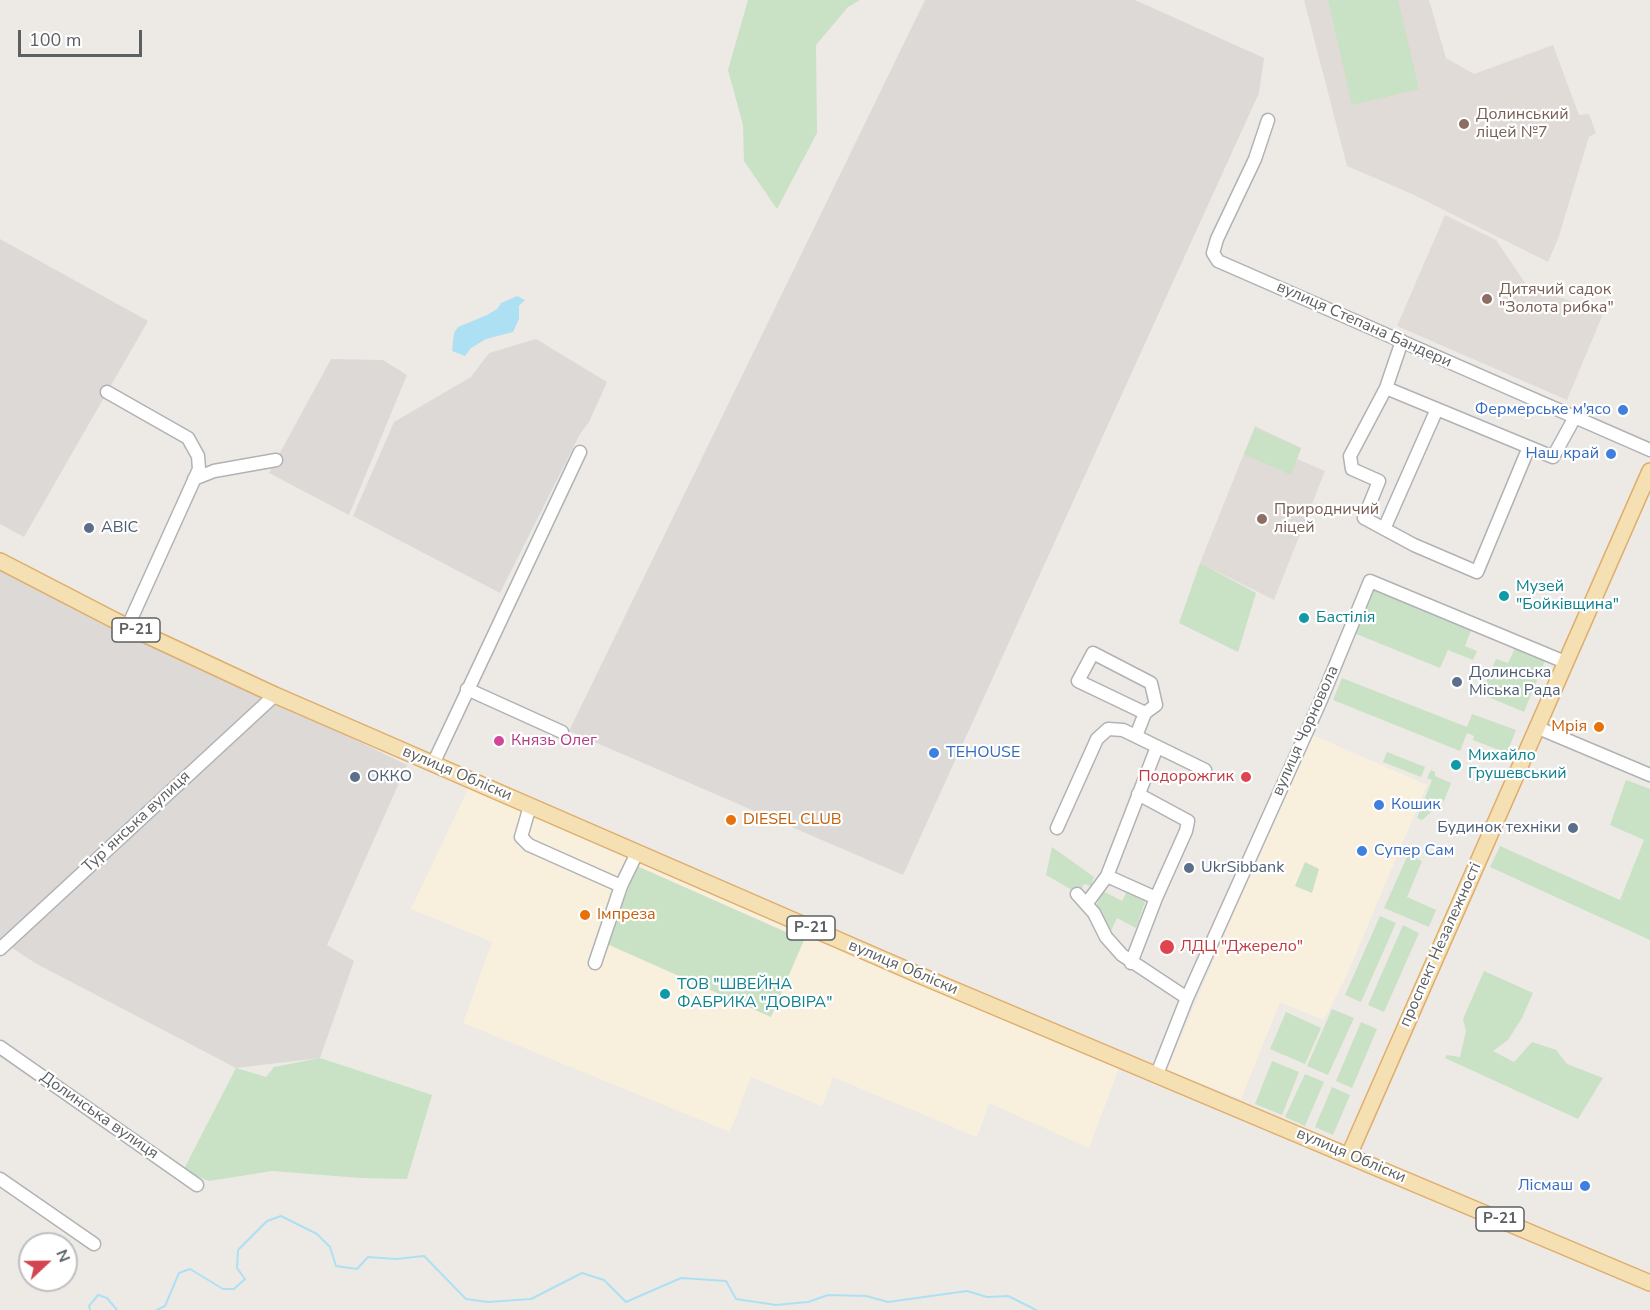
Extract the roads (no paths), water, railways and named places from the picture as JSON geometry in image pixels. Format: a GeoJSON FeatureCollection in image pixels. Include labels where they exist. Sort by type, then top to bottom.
{"type":"FeatureCollection","features":[{"type":"Feature","properties":{"kind":"main road","name":"проспект Незалежності"},"geometry":{"type":"LineString","coordinates":[[1349,1155],[1650,471]]}},
{"type":"Feature","properties":{"kind":"main road","name":"вулиця Обліски"},"geometry":{"type":"LineString","coordinates":[[0,561],[128,626],[275,695],[637,854],[1650,1283]]}},
{"type":"Feature","properties":{"kind":"street","name":"вулиця Степана Бандери"},"geometry":{"type":"LineString","coordinates":[[1268,120],[1255,159],[1216,239],[1213,253],[1218,261],[1650,450]]}},
{"type":"Feature","properties":{"kind":"street"},"geometry":{"type":"LineString","coordinates":[[1402,342],[1386,388],[1350,456],[1352,469],[1379,482],[1364,518],[1476,572],[1529,447]]}},
{"type":"Feature","properties":{"kind":"street"},"geometry":{"type":"LineString","coordinates":[[1386,388],[1553,457],[1575,417]]}},
{"type":"Feature","properties":{"kind":"street"},"geometry":{"type":"LineString","coordinates":[[107,392],[188,438],[198,456],[199,469],[128,626]]}},
{"type":"Feature","properties":{"kind":"street"},"geometry":{"type":"LineString","coordinates":[[1384,529],[1437,409]]}},
{"type":"Feature","properties":{"kind":"street"},"geometry":{"type":"LineString","coordinates":[[433,764],[580,452]]}},
{"type":"Feature","properties":{"kind":"street"},"geometry":{"type":"LineString","coordinates":[[194,479],[214,471],[276,460]]}},
{"type":"Feature","properties":{"kind":"street","name":"вулиця Чорновола"},"geometry":{"type":"LineString","coordinates":[[1157,1074],[1188,998],[1321,700],[1370,581],[1565,662]]}},
{"type":"Feature","properties":{"kind":"street"},"geometry":{"type":"LineString","coordinates":[[1136,736],[1145,712],[1156,705],[1151,682],[1093,653],[1078,681],[1145,712]]}},
{"type":"Feature","properties":{"kind":"street"},"geometry":{"type":"LineString","coordinates":[[468,689],[562,732]]}},
{"type":"Feature","properties":{"kind":"street","name":"Турʼянська вулиця"},"geometry":{"type":"LineString","coordinates":[[0,949],[275,695]]}},
{"type":"Feature","properties":{"kind":"street"},"geometry":{"type":"LineString","coordinates":[[1536,727],[1650,775]]}},
{"type":"Feature","properties":{"kind":"street"},"geometry":{"type":"LineString","coordinates":[[1057,828],[1100,734],[1113,728],[1136,736],[1205,770]]}},
{"type":"Feature","properties":{"kind":"street"},"geometry":{"type":"LineString","coordinates":[[1087,903],[1107,876],[1157,747]]}},
{"type":"Feature","properties":{"kind":"street"},"geometry":{"type":"LineString","coordinates":[[1131,963],[1156,897],[1186,831],[1188,821],[1138,794]]}},
{"type":"Feature","properties":{"kind":"street"},"geometry":{"type":"LineString","coordinates":[[530,806],[521,837],[529,845],[621,886]]}},
{"type":"Feature","properties":{"kind":"street"},"geometry":{"type":"LineString","coordinates":[[595,963],[621,886],[637,854]]}},
{"type":"Feature","properties":{"kind":"street"},"geometry":{"type":"LineString","coordinates":[[1107,876],[1156,897]]}},
{"type":"Feature","properties":{"kind":"street"},"geometry":{"type":"LineString","coordinates":[[1077,894],[1087,903],[1114,947],[1131,963],[1188,998]]}},
{"type":"Feature","properties":{"kind":"street","name":"Долинська вулиця"},"geometry":{"type":"LineString","coordinates":[[0,1047],[197,1185]]}},
{"type":"Feature","properties":{"kind":"street"},"geometry":{"type":"LineString","coordinates":[[0,1179],[94,1244]]}},
{"type":"Feature","properties":{"kind":"water"},"geometry":{"type":"Polygon","coordinates":[[[517,296],[525,300],[519,306],[519,319],[513,332],[486,339],[471,348],[465,356],[452,351],[454,333],[458,327],[487,315],[497,309],[501,303],[517,296]]]}},
{"type":"Feature","properties":{"kind":"waterway"},"geometry":{"type":"LineString","coordinates":[[157,1310],[165,1306],[179,1273],[190,1269],[223,1289],[234,1289],[245,1279],[237,1268],[238,1250],[267,1221],[281,1216],[317,1234],[330,1247],[336,1266],[357,1269],[368,1257],[396,1259],[424,1256],[466,1299],[488,1302],[531,1299],[582,1273],[604,1280],[626,1302],[681,1278],[726,1281],[736,1299],[776,1305],[808,1302],[828,1295],[866,1296],[888,1302],[967,1291],[987,1297],[1008,1296],[1036,1310]]}},
{"type":"Feature","properties":{"kind":"waterway"},"geometry":{"type":"LineString","coordinates":[[90,1310],[89,1306],[98,1295],[107,1298],[117,1310]]}},
{"type":"Feature","properties":{"kind":"place","name":"Долинський ліцей №7"},"geometry":{"type":"Point","coordinates":[1464,124]}},
{"type":"Feature","properties":{"kind":"place","name":"Дитячий садок \"Золота рибка\""},"geometry":{"type":"Point","coordinates":[1487,299]}},
{"type":"Feature","properties":{"kind":"place","name":"Фермерське м'ясо"},"geometry":{"type":"Point","coordinates":[1623,410]}},
{"type":"Feature","properties":{"kind":"place","name":"Наш край"},"geometry":{"type":"Point","coordinates":[1611,454]}},
{"type":"Feature","properties":{"kind":"place","name":"Природничий ліцей"},"geometry":{"type":"Point","coordinates":[1262,519]}},
{"type":"Feature","properties":{"kind":"place","name":"АВІС"},"geometry":{"type":"Point","coordinates":[89,528]}},
{"type":"Feature","properties":{"kind":"place","name":"Музей \"Бойківщина\""},"geometry":{"type":"Point","coordinates":[1504,596]}},
{"type":"Feature","properties":{"kind":"place","name":"Бастілія"},"geometry":{"type":"Point","coordinates":[1304,618]}},
{"type":"Feature","properties":{"kind":"place","name":"Долинська Міська Рада"},"geometry":{"type":"Point","coordinates":[1457,682]}},
{"type":"Feature","properties":{"kind":"place","name":"Мрія"},"geometry":{"type":"Point","coordinates":[1599,727]}},
{"type":"Feature","properties":{"kind":"place","name":"Князь Олег"},"geometry":{"type":"Point","coordinates":[499,741]}},
{"type":"Feature","properties":{"kind":"place","name":"TEHOUSE"},"geometry":{"type":"Point","coordinates":[934,753]}},
{"type":"Feature","properties":{"kind":"place","name":"Михайло Грушевський"},"geometry":{"type":"Point","coordinates":[1456,765]}},
{"type":"Feature","properties":{"kind":"place","name":"ОККО"},"geometry":{"type":"Point","coordinates":[355,777]}},
{"type":"Feature","properties":{"kind":"place","name":"Подорожгик"},"geometry":{"type":"Point","coordinates":[1246,777]}},
{"type":"Feature","properties":{"kind":"place","name":"Кошик"},"geometry":{"type":"Point","coordinates":[1379,805]}},
{"type":"Feature","properties":{"kind":"place","name":"DIESEL CLUB"},"geometry":{"type":"Point","coordinates":[731,820]}},
{"type":"Feature","properties":{"kind":"place","name":"Будинок техніки"},"geometry":{"type":"Point","coordinates":[1573,828]}},
{"type":"Feature","properties":{"kind":"place","name":"Супер Сам"},"geometry":{"type":"Point","coordinates":[1362,851]}},
{"type":"Feature","properties":{"kind":"place","name":"UkrSibbank"},"geometry":{"type":"Point","coordinates":[1189,868]}},
{"type":"Feature","properties":{"kind":"place","name":"Імпреза"},"geometry":{"type":"Point","coordinates":[585,915]}},
{"type":"Feature","properties":{"kind":"place","name":"ЛДЦ \"Джерело\""},"geometry":{"type":"Point","coordinates":[1167,947]}},
{"type":"Feature","properties":{"kind":"place","name":"ТОВ \"ШВЕЙНА ФАБРИКА \"ДОВІРА\""},"geometry":{"type":"Point","coordinates":[665,994]}},
{"type":"Feature","properties":{"kind":"place","name":"Лісмаш"},"geometry":{"type":"Point","coordinates":[1585,1186]}}]}
